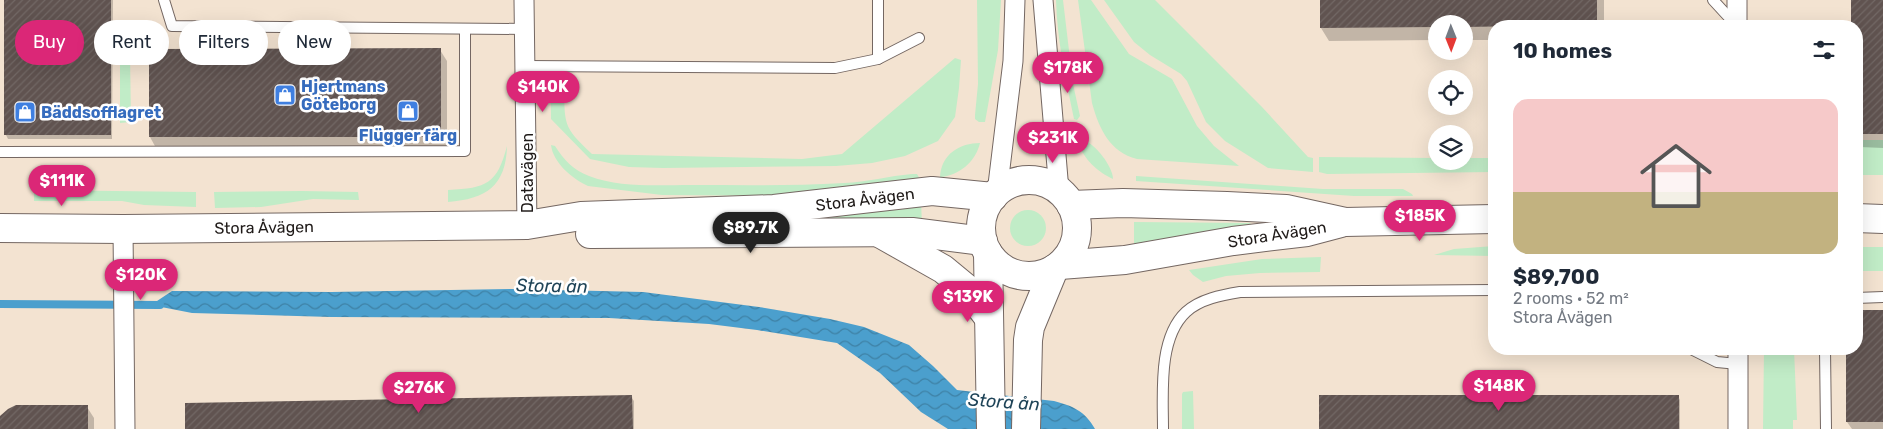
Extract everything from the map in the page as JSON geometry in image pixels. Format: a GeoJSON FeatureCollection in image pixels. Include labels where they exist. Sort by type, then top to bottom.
{"type":"FeatureCollection","features":[{"type":"Feature","properties":{"kind":"street","name":"Datavägen"},"geometry":{"type":"LineString","coordinates":[[524,0],[527,225]]}},
{"type":"Feature","properties":{"kind":"street"},"geometry":{"type":"LineString","coordinates":[[991,429],[986,247],[982,223],[988,205],[995,195],[1013,61],[1015,0]]}},
{"type":"Feature","properties":{"kind":"street"},"geometry":{"type":"LineString","coordinates":[[1026,429],[1026,356],[1030,327],[1057,267],[1067,257],[1076,237],[1077,226],[1065,198],[1043,0]]}},
{"type":"Feature","properties":{"kind":"street"},"geometry":{"type":"LineString","coordinates":[[1737,0],[1737,20]]}},
{"type":"Feature","properties":{"kind":"street","name":"Stora Åvägen"},"geometry":{"type":"LineString","coordinates":[[0,228],[123,229],[527,225],[581,216],[774,209],[932,191],[995,195],[1006,187],[1027,181],[1038,182],[1065,198],[1133,203],[1286,209],[1345,222],[1488,219]]}},
{"type":"Feature","properties":{"kind":"street"},"geometry":{"type":"LineString","coordinates":[[1863,218],[1883,219]]}},
{"type":"Feature","properties":{"kind":"street","name":"Stora Åvägen"},"geometry":{"type":"LineString","coordinates":[[527,225],[578,234],[912,232],[986,247],[1003,269],[1023,276],[1039,275],[1057,267],[1124,260],[1307,232],[1345,222]]}},
{"type":"Feature","properties":{"kind":"street"},"geometry":{"type":"LineString","coordinates":[[123,229],[125,429]]}},
{"type":"Feature","properties":{"kind":"street","name":"Stora Åvägen"},"geometry":{"type":"LineString","coordinates":[[877,232],[944,268],[966,288],[989,318]]}},
{"type":"Feature","properties":{"kind":"street"},"geometry":{"type":"LineString","coordinates":[[1738,356],[1738,429]]}},
{"type":"Feature","properties":{"kind":"lane"},"geometry":{"type":"LineString","coordinates":[[164,0],[172,26],[524,29]]}},
{"type":"Feature","properties":{"kind":"lane"},"geometry":{"type":"LineString","coordinates":[[878,0],[878,59]]}},
{"type":"Feature","properties":{"kind":"lane"},"geometry":{"type":"LineString","coordinates":[[1713,0],[1731,20]]}},
{"type":"Feature","properties":{"kind":"lane"},"geometry":{"type":"LineString","coordinates":[[0,152],[465,151],[465,29]]}},
{"type":"Feature","properties":{"kind":"lane"},"geometry":{"type":"LineString","coordinates":[[526,66],[835,68],[878,59],[919,38]]}},
{"type":"Feature","properties":{"kind":"lane"},"geometry":{"type":"LineString","coordinates":[[1164,429],[1164,377],[1167,348],[1174,326],[1187,311],[1218,295],[1240,292],[1488,290]]}},
{"type":"Feature","properties":{"kind":"lane"},"geometry":{"type":"LineString","coordinates":[[1863,298],[1883,297]]}},
{"type":"Feature","properties":{"kind":"lane"},"geometry":{"type":"LineString","coordinates":[[1703,355],[1716,362],[1738,356]]}},
{"type":"Feature","properties":{"kind":"lane"},"geometry":{"type":"LineString","coordinates":[[1825,355],[1826,429]]}},
{"type":"Feature","properties":{"kind":"shaded area"},"geometry":{"type":"Polygon","coordinates":[[[0,0],[1883,0],[1883,429],[0,429],[0,0]]]}},
{"type":"Feature","properties":{"kind":"green space"},"geometry":{"type":"Polygon","coordinates":[[[977,0],[1001,0],[998,50],[985,122],[979,122],[975,119],[978,84],[977,0]]]}},
{"type":"Feature","properties":{"kind":"green space"},"geometry":{"type":"Polygon","coordinates":[[[1056,0],[1063,0],[1073,84],[1080,116],[1077,120],[1074,119],[1062,60],[1056,0]]]}},
{"type":"Feature","properties":{"kind":"green space"},"geometry":{"type":"Polygon","coordinates":[[[1078,0],[1091,0],[1129,54],[1172,79],[1197,126],[1214,146],[1239,166],[1137,159],[1128,156],[1113,145],[1098,122],[1092,103],[1078,0]]]}},
{"type":"Feature","properties":{"kind":"green space"},"geometry":{"type":"Polygon","coordinates":[[[1104,0],[1155,0],[1262,107],[1308,157],[1313,158],[1313,172],[1268,168],[1225,141],[1206,122],[1187,81],[1181,74],[1150,55],[1134,42],[1104,0]]]}},
{"type":"Feature","properties":{"kind":"green space"},"geometry":{"type":"Polygon","coordinates":[[[955,58],[961,60],[955,117],[938,141],[905,156],[872,163],[836,166],[629,167],[590,159],[551,119],[552,96],[558,84],[564,85],[567,124],[575,137],[592,154],[802,159],[842,154],[955,58]]]}},
{"type":"Feature","properties":{"kind":"green space"},"geometry":{"type":"Polygon","coordinates":[[[120,65],[130,65],[131,122],[120,123],[120,65]]]}},
{"type":"Feature","properties":{"kind":"green space"},"geometry":{"type":"Polygon","coordinates":[[[1083,140],[1098,150],[1110,168],[1113,179],[1102,173],[1087,159],[1079,143],[1083,140]]]}},
{"type":"Feature","properties":{"kind":"green space"},"geometry":{"type":"Polygon","coordinates":[[[1863,140],[1883,140],[1883,175],[1863,175],[1863,140]]]}},
{"type":"Feature","properties":{"kind":"green space"},"geometry":{"type":"Polygon","coordinates":[[[980,143],[975,156],[966,166],[954,174],[940,177],[944,162],[953,151],[965,145],[980,143]]]}},
{"type":"Feature","properties":{"kind":"green space"},"geometry":{"type":"Polygon","coordinates":[[[551,145],[555,146],[569,164],[583,174],[601,180],[626,184],[825,184],[912,174],[917,174],[920,179],[780,196],[662,195],[588,186],[565,170],[556,158],[551,145]]]}},
{"type":"Feature","properties":{"kind":"green space"},"geometry":{"type":"Polygon","coordinates":[[[507,146],[503,171],[498,181],[491,188],[473,198],[448,202],[448,190],[472,188],[488,182],[499,169],[507,146]]]}},
{"type":"Feature","properties":{"kind":"green space"},"geometry":{"type":"Polygon","coordinates":[[[1319,157],[1428,158],[1428,170],[1473,170],[1473,158],[1488,158],[1488,172],[1327,174],[1319,172],[1319,157]]]}},
{"type":"Feature","properties":{"kind":"green space"},"geometry":{"type":"Polygon","coordinates":[[[1136,176],[1323,189],[1403,189],[1413,196],[1354,196],[1136,181],[1136,176]]]}},
{"type":"Feature","properties":{"kind":"green space"},"geometry":{"type":"Polygon","coordinates":[[[34,190],[196,192],[196,207],[144,205],[122,201],[34,201],[34,190]]]}},
{"type":"Feature","properties":{"kind":"green space"},"geometry":{"type":"Polygon","coordinates":[[[214,192],[358,192],[359,200],[313,199],[261,207],[215,208],[214,192]]]}},
{"type":"Feature","properties":{"kind":"green space"},"geometry":{"type":"Polygon","coordinates":[[[921,200],[922,226],[791,221],[921,200]]]}},
{"type":"Feature","properties":{"kind":"green space"},"geometry":{"type":"Polygon","coordinates":[[[1028,210],[1035,211],[1041,215],[1045,221],[1045,235],[1041,241],[1035,245],[1028,246],[1021,245],[1015,241],[1011,235],[1010,228],[1011,221],[1015,215],[1021,211],[1028,210]]]}},
{"type":"Feature","properties":{"kind":"green space"},"geometry":{"type":"Polygon","coordinates":[[[1134,222],[1250,223],[1252,225],[1134,251],[1134,222]]]}},
{"type":"Feature","properties":{"kind":"green space"},"geometry":{"type":"Polygon","coordinates":[[[1488,246],[1488,256],[1434,255],[1454,249],[1488,246]]]}},
{"type":"Feature","properties":{"kind":"green space"},"geometry":{"type":"Polygon","coordinates":[[[1863,247],[1883,247],[1883,271],[1863,271],[1863,247]]]}},
{"type":"Feature","properties":{"kind":"green space"},"geometry":{"type":"Polygon","coordinates":[[[1321,257],[1320,272],[1260,273],[1226,276],[1203,282],[1189,270],[1262,259],[1321,257]]]}},
{"type":"Feature","properties":{"kind":"green space"},"geometry":{"type":"Polygon","coordinates":[[[1764,355],[1794,355],[1797,420],[1793,420],[1793,429],[1763,429],[1764,355]]]}},
{"type":"Feature","properties":{"kind":"green space"},"geometry":{"type":"Polygon","coordinates":[[[1193,391],[1194,429],[1182,429],[1182,394],[1183,392],[1193,391]]]}},
{"type":"Feature","properties":{"kind":"water"},"geometry":{"type":"Polygon","coordinates":[[[515,289],[643,292],[759,307],[864,327],[909,345],[957,390],[1054,401],[1073,407],[1087,418],[1095,429],[948,429],[921,412],[880,373],[837,343],[757,330],[709,324],[609,318],[331,317],[192,313],[151,305],[172,291],[331,292],[515,289]]]}},
{"type":"Feature","properties":{"kind":"building"},"geometry":{"type":"Polygon","coordinates":[[[4,0],[111,0],[111,20],[94,20],[94,65],[111,65],[111,135],[4,135],[4,0]]]}},
{"type":"Feature","properties":{"kind":"building"},"geometry":{"type":"Polygon","coordinates":[[[1320,0],[1597,0],[1597,20],[1488,20],[1488,27],[1473,27],[1473,15],[1428,15],[1428,27],[1320,28],[1320,0]]]}},
{"type":"Feature","properties":{"kind":"building"},"geometry":{"type":"Polygon","coordinates":[[[1851,0],[1883,0],[1883,134],[1863,134],[1863,20],[1851,20],[1851,0]]]}},
{"type":"Feature","properties":{"kind":"building"},"geometry":{"type":"Polygon","coordinates":[[[351,48],[441,48],[441,137],[149,137],[149,65],[169,65],[169,49],[179,49],[179,65],[268,65],[268,49],[278,49],[278,65],[351,65],[351,48]]]}},
{"type":"Feature","properties":{"kind":"building"},"geometry":{"type":"Polygon","coordinates":[[[1863,310],[1883,310],[1883,422],[1846,422],[1846,355],[1863,355],[1863,310]]]}},
{"type":"Feature","properties":{"kind":"building"},"geometry":{"type":"Polygon","coordinates":[[[632,395],[633,429],[185,429],[185,403],[632,395]]]}},
{"type":"Feature","properties":{"kind":"building"},"geometry":{"type":"Polygon","coordinates":[[[1319,395],[1679,395],[1679,429],[1319,429],[1319,395]]]}},
{"type":"Feature","properties":{"kind":"building"},"geometry":{"type":"Polygon","coordinates":[[[16,405],[88,405],[88,429],[0,429],[0,416],[16,405]]]}},
{"type":"Feature","properties":{"kind":"waterway","name":"Stora ån"},"geometry":{"type":"LineString","coordinates":[[0,304],[160,305]]}},
{"type":"Feature","properties":{"kind":"place","name":"Hjertmans Göteborg"},"geometry":{"type":"Point","coordinates":[285,95]}},
{"type":"Feature","properties":{"kind":"place","name":"Flügger färg"},"geometry":{"type":"Point","coordinates":[408,111]}},
{"type":"Feature","properties":{"kind":"place","name":"Bäddsofflagret"},"geometry":{"type":"Point","coordinates":[25,112]}}]}
